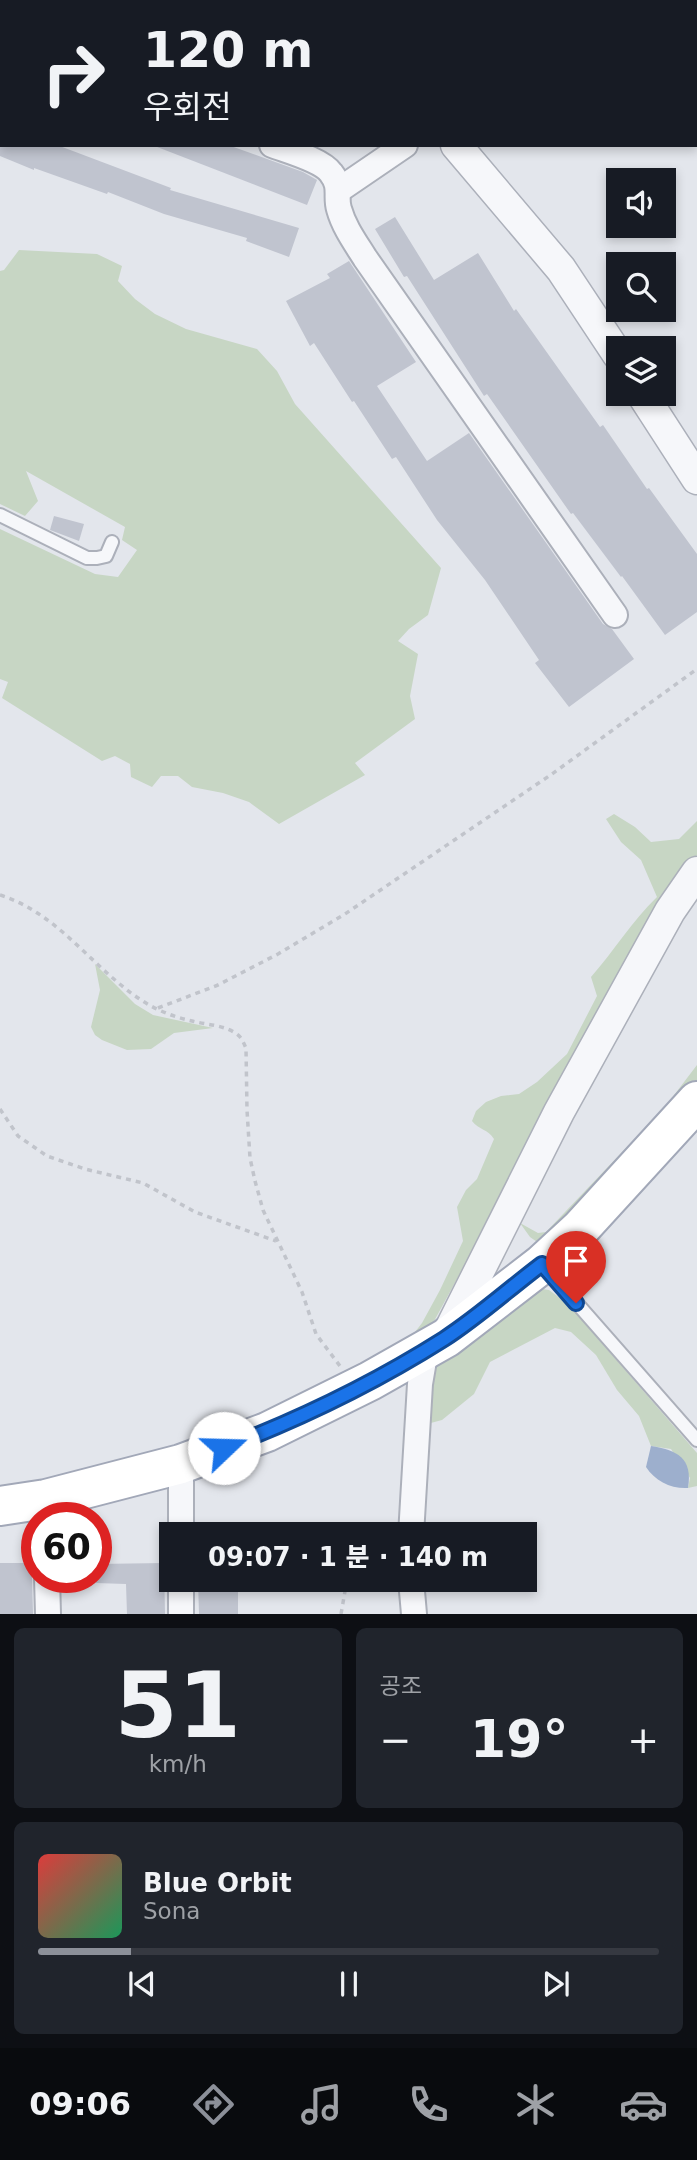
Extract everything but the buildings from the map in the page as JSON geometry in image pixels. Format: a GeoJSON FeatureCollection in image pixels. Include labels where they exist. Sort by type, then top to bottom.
{"type":"FeatureCollection","features":[{"type":"Feature","properties":{"kind":"main road"},"geometry":{"type":"LineString","coordinates":[[64,1502],[181,1464],[267,1432],[370,1381],[436,1343],[542,1264],[580,1229],[697,1101]]}},
{"type":"Feature","properties":{"kind":"main road"},"geometry":{"type":"LineString","coordinates":[[0,1506],[21,1507]]}},
{"type":"Feature","properties":{"kind":"street"},"geometry":{"type":"LineString","coordinates":[[278,147],[306,157],[331,171],[339,190],[337,206],[365,258],[615,615]]}},
{"type":"Feature","properties":{"kind":"street"},"geometry":{"type":"LineString","coordinates":[[339,190],[402,147]]}},
{"type":"Feature","properties":{"kind":"street"},"geometry":{"type":"LineString","coordinates":[[458,147],[561,269],[606,337]]}},
{"type":"Feature","properties":{"kind":"street"},"geometry":{"type":"LineString","coordinates":[[650,406],[697,479]]}},
{"type":"Feature","properties":{"kind":"street"},"geometry":{"type":"LineString","coordinates":[[412,1522],[419,1384],[436,1343],[670,911],[697,872]]}},
{"type":"Feature","properties":{"kind":"street"},"geometry":{"type":"LineString","coordinates":[[181,1464],[181,1522]]}},
{"type":"Feature","properties":{"kind":"street"},"geometry":{"type":"LineString","coordinates":[[181,1592],[181,1614]]}},
{"type":"Feature","properties":{"kind":"street"},"geometry":{"type":"LineString","coordinates":[[412,1592],[414,1614]]}},
{"type":"Feature","properties":{"kind":"street"},"geometry":{"type":"LineString","coordinates":[[47,1593],[48,1614]]}},
{"type":"Feature","properties":{"kind":"lane"},"geometry":{"type":"LineString","coordinates":[[0,515],[87,558],[106,556],[112,542]]}},
{"type":"Feature","properties":{"kind":"lane"},"geometry":{"type":"LineString","coordinates":[[542,1264],[697,1440]]}},
{"type":"Feature","properties":{"kind":"path"},"geometry":{"type":"LineString","coordinates":[[156,1009],[218,985],[278,954],[345,914],[552,774],[697,669]]}},
{"type":"Feature","properties":{"kind":"path"},"geometry":{"type":"LineString","coordinates":[[0,895],[22,902],[51,922],[137,998],[177,1017],[227,1028],[240,1036],[247,1048],[250,1158],[263,1210],[302,1292],[316,1334],[327,1352],[343,1370],[370,1381]]}},
{"type":"Feature","properties":{"kind":"path"},"geometry":{"type":"LineString","coordinates":[[0,1109],[18,1136],[47,1156],[143,1183],[195,1212],[276,1241]]}},
{"type":"Feature","properties":{"kind":"path"},"geometry":{"type":"LineString","coordinates":[[341,1614],[345,1592]]}},
{"type":"Feature","properties":{"kind":"green space"},"geometry":{"type":"Polygon","coordinates":[[[19,250],[97,254],[122,266],[118,281],[135,299],[155,314],[186,329],[257,349],[277,371],[295,404],[441,568],[428,615],[398,641],[418,654],[410,696],[415,719],[355,763],[365,775],[279,824],[249,802],[192,787],[178,776],[161,776],[152,787],[131,777],[130,764],[115,756],[102,761],[2,698],[8,682],[0,679],[0,529],[95,574],[118,577],[137,550],[122,540],[125,527],[26,471],[38,501],[25,516],[0,504],[0,271],[4,270],[19,250]]]}},
{"type":"Feature","properties":{"kind":"green space"},"geometry":{"type":"Polygon","coordinates":[[[614,814],[635,827],[651,842],[679,839],[697,821],[697,855],[658,910],[433,1323],[423,1334],[353,1368],[415,1332],[440,1290],[463,1241],[457,1207],[466,1190],[477,1179],[494,1139],[472,1121],[476,1111],[486,1102],[501,1096],[519,1094],[537,1082],[567,1054],[597,996],[591,977],[657,897],[641,860],[621,842],[606,819],[614,814]]]}},
{"type":"Feature","properties":{"kind":"green space"},"geometry":{"type":"Polygon","coordinates":[[[95,964],[135,1004],[153,1015],[213,1028],[174,1033],[151,1049],[127,1050],[102,1040],[95,1035],[91,1027],[100,990],[95,964]]]}},
{"type":"Feature","properties":{"kind":"green space"},"geometry":{"type":"Polygon","coordinates":[[[697,1065],[697,1082],[540,1244],[530,1237],[520,1223],[538,1233],[546,1232],[665,1107],[697,1065]]]}},
{"type":"Feature","properties":{"kind":"green space"},"geometry":{"type":"Polygon","coordinates":[[[528,1287],[549,1290],[568,1304],[697,1453],[697,1486],[688,1488],[690,1478],[671,1449],[651,1446],[639,1416],[617,1390],[596,1355],[571,1332],[555,1328],[490,1362],[474,1394],[442,1420],[427,1424],[435,1360],[528,1287]]]}},
{"type":"Feature","properties":{"kind":"water"},"geometry":{"type":"Polygon","coordinates":[[[651,1446],[681,1457],[688,1469],[688,1488],[670,1485],[650,1472],[646,1467],[651,1446]]]}},
{"type":"Feature","properties":{"kind":"route"},"geometry":{"type":"LineString","coordinates":[[224,1448],[267,1432],[370,1381],[446,1338],[542,1264],[576,1303]]}}]}
